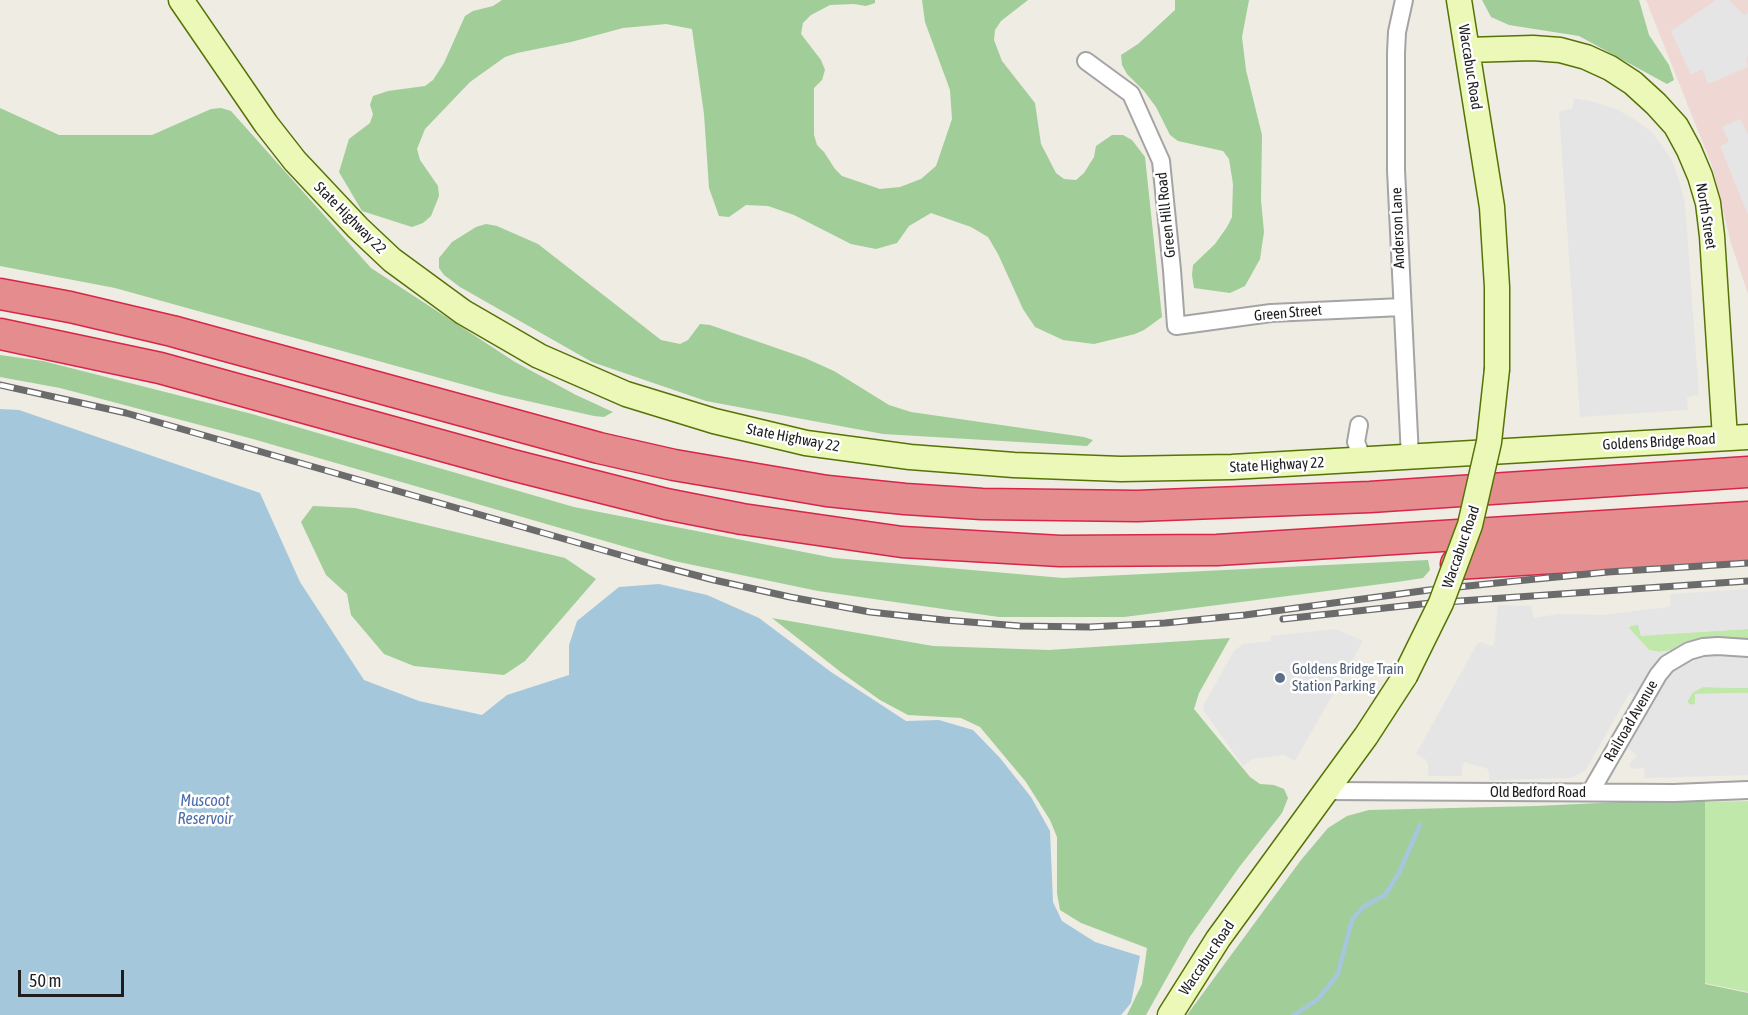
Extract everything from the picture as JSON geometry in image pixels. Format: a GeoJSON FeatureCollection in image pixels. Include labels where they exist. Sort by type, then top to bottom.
{"type":"FeatureCollection","features":[{"type":"Feature","properties":{"kind":"highway"},"geometry":{"type":"LineString","coordinates":[[0,294],[70,307],[172,331],[599,448],[674,465],[827,491],[982,504],[1148,505],[1370,497],[1748,472]]}},
{"type":"Feature","properties":{"kind":"highway"},"geometry":{"type":"LineString","coordinates":[[0,334],[160,368],[523,468],[666,504],[742,519],[902,542],[1060,551],[1217,550],[1748,517]]}},
{"type":"Feature","properties":{"kind":"highway"},"geometry":{"type":"LineString","coordinates":[[1456,564],[1748,546]]}},
{"type":"Feature","properties":{"kind":"main road","name":"State Highway 22"},"geometry":{"type":"LineString","coordinates":[[181,0],[266,124],[295,161],[351,222],[392,260],[436,293],[501,335],[581,376],[626,394],[714,422],[794,440],[942,460],[1058,468],[1232,467],[1570,447]]}},
{"type":"Feature","properties":{"kind":"main road","name":"Waccabuc Road"},"geometry":{"type":"LineString","coordinates":[[1170,1015],[1229,923],[1327,791],[1386,707],[1405,675],[1429,630],[1456,564],[1481,484],[1489,442],[1497,369],[1495,238],[1486,164],[1460,0]]}},
{"type":"Feature","properties":{"kind":"main road","name":"North Street"},"geometry":{"type":"LineString","coordinates":[[1467,50],[1533,48],[1560,50],[1586,57],[1610,68],[1633,83],[1676,126],[1700,176],[1708,203],[1737,437]]}},
{"type":"Feature","properties":{"kind":"main road","name":"Goldens Bridge Road"},"geometry":{"type":"LineString","coordinates":[[1570,447],[1737,437]]}},
{"type":"Feature","properties":{"kind":"street","name":"Anderson Lane"},"geometry":{"type":"LineString","coordinates":[[1404,0],[1397,32],[1396,53],[1396,171],[1410,457]]}},
{"type":"Feature","properties":{"kind":"street","name":"Green Hill Road"},"geometry":{"type":"LineString","coordinates":[[1086,61],[1131,94],[1161,161],[1176,326]]}},
{"type":"Feature","properties":{"kind":"street","name":"Green Street"},"geometry":{"type":"LineString","coordinates":[[1176,326],[1270,313],[1402,307]]}},
{"type":"Feature","properties":{"kind":"street"},"geometry":{"type":"LineString","coordinates":[[1359,425],[1356,442],[1363,460]]}},
{"type":"Feature","properties":{"kind":"street","name":"Railroad Avenue"},"geometry":{"type":"LineString","coordinates":[[1591,791],[1658,675],[1667,664],[1689,651],[1703,647],[1748,648]]}},
{"type":"Feature","properties":{"kind":"street","name":"Old Bedford Road"},"geometry":{"type":"LineString","coordinates":[[1327,791],[1674,793],[1748,790]]}},
{"type":"Feature","properties":{"kind":"shaded area"},"geometry":{"type":"Polygon","coordinates":[[[1646,0],[1748,0],[1748,294],[1731,243],[1712,166],[1646,0]]]}},
{"type":"Feature","properties":{"kind":"shaded area"},"geometry":{"type":"Polygon","coordinates":[[[1716,0],[1729,0],[1744,15],[1748,12],[1748,56],[1746,59],[1748,67],[1708,84],[1702,69],[1691,75],[1671,31],[1716,0]]]}},
{"type":"Feature","properties":{"kind":"shaded area"},"geometry":{"type":"Polygon","coordinates":[[[1574,98],[1616,109],[1634,119],[1652,132],[1672,160],[1685,204],[1699,395],[1687,397],[1688,410],[1580,417],[1559,111],[1572,109],[1574,98]]]}},
{"type":"Feature","properties":{"kind":"shaded area"},"geometry":{"type":"Polygon","coordinates":[[[1740,119],[1748,135],[1748,215],[1720,146],[1729,142],[1722,127],[1740,119]]]}},
{"type":"Feature","properties":{"kind":"shaded area"},"geometry":{"type":"Polygon","coordinates":[[[1748,589],[1748,629],[1641,636],[1638,625],[1627,626],[1649,650],[1659,652],[1672,650],[1684,642],[1707,637],[1748,639],[1748,688],[1703,687],[1693,692],[1687,702],[1691,705],[1695,704],[1695,694],[1748,693],[1748,775],[1645,778],[1644,768],[1632,769],[1629,764],[1637,756],[1628,748],[1654,702],[1630,692],[1585,771],[1571,778],[1490,780],[1488,769],[1465,762],[1462,766],[1462,776],[1428,776],[1428,764],[1425,759],[1416,754],[1477,644],[1481,642],[1494,645],[1498,605],[1531,606],[1534,618],[1559,614],[1603,615],[1668,607],[1671,604],[1670,594],[1748,589]]]}},
{"type":"Feature","properties":{"kind":"shaded area","name":"Goldens Bridge Train Station Parking"},"geometry":{"type":"Polygon","coordinates":[[[1336,629],[1363,641],[1295,761],[1284,755],[1252,759],[1243,766],[1204,711],[1203,706],[1234,651],[1243,644],[1271,641],[1271,636],[1336,629]]]}},
{"type":"Feature","properties":{"kind":"green space"},"geometry":{"type":"Polygon","coordinates":[[[502,0],[875,0],[875,3],[866,6],[830,5],[811,15],[803,23],[801,34],[821,60],[825,70],[822,80],[814,88],[814,135],[817,145],[842,176],[880,189],[900,187],[921,179],[936,166],[952,119],[950,90],[925,22],[922,0],[1028,0],[1001,21],[995,30],[994,40],[1002,61],[1035,103],[1041,144],[1056,173],[1064,179],[1076,180],[1084,173],[1094,157],[1096,146],[1112,135],[1123,135],[1132,140],[1145,157],[1162,317],[1135,334],[1094,344],[1063,340],[1035,327],[1023,309],[988,237],[971,227],[931,213],[909,226],[897,243],[876,249],[851,244],[794,215],[768,206],[746,205],[729,217],[719,216],[709,188],[704,114],[692,29],[666,24],[623,28],[505,57],[470,82],[425,129],[417,149],[420,160],[438,186],[439,196],[431,216],[423,223],[412,227],[362,211],[339,172],[349,139],[370,123],[373,114],[370,105],[373,96],[388,91],[425,86],[433,80],[444,63],[465,16],[473,11],[493,6],[502,0]]]}},
{"type":"Feature","properties":{"kind":"green space"},"geometry":{"type":"Polygon","coordinates":[[[1175,0],[1249,0],[1242,37],[1246,70],[1262,135],[1261,200],[1264,232],[1260,259],[1245,286],[1230,293],[1194,288],[1192,275],[1193,265],[1215,244],[1232,217],[1233,184],[1229,159],[1223,151],[1178,141],[1170,135],[1156,107],[1122,65],[1121,55],[1138,44],[1175,10],[1175,0]]]}},
{"type":"Feature","properties":{"kind":"green space"},"geometry":{"type":"Polygon","coordinates":[[[1482,0],[1639,0],[1649,35],[1669,65],[1674,80],[1667,84],[1579,36],[1509,25],[1491,17],[1482,0]]]}},
{"type":"Feature","properties":{"kind":"green space"},"geometry":{"type":"Polygon","coordinates":[[[0,108],[59,135],[152,135],[211,109],[221,108],[231,111],[371,268],[515,362],[613,412],[604,417],[594,416],[501,395],[115,288],[0,266],[0,108]]]}},
{"type":"Feature","properties":{"kind":"green space"},"geometry":{"type":"Polygon","coordinates":[[[486,224],[497,226],[538,244],[661,340],[680,344],[688,340],[700,324],[710,325],[805,358],[834,371],[889,405],[911,412],[1093,440],[1087,446],[883,434],[706,401],[592,362],[460,287],[444,275],[439,268],[439,258],[452,242],[476,227],[486,224]]]}},
{"type":"Feature","properties":{"kind":"green space"},"geometry":{"type":"Polygon","coordinates":[[[0,355],[43,361],[252,414],[574,507],[834,558],[1063,578],[1428,560],[1430,570],[1423,578],[1397,582],[1124,617],[999,617],[818,591],[674,561],[253,439],[60,388],[0,377],[0,355]]]}},
{"type":"Feature","properties":{"kind":"green space"},"geometry":{"type":"Polygon","coordinates":[[[313,506],[355,508],[565,558],[596,579],[525,661],[504,675],[414,666],[384,654],[351,615],[347,594],[326,575],[301,522],[313,506]]]}},
{"type":"Feature","properties":{"kind":"green space"},"geometry":{"type":"Polygon","coordinates":[[[772,618],[933,646],[1049,650],[1230,638],[1199,693],[1194,709],[1250,777],[1260,784],[1274,785],[1284,789],[1288,798],[1282,813],[1240,866],[1189,938],[1146,1015],[1127,1015],[1142,984],[1147,948],[1081,923],[1060,910],[1057,893],[1057,837],[1050,820],[1026,782],[980,727],[961,718],[908,715],[880,700],[842,673],[772,618]]]}},
{"type":"Feature","properties":{"kind":"green space"},"geometry":{"type":"Polygon","coordinates":[[[1638,624],[1641,635],[1748,629],[1748,639],[1707,637],[1684,642],[1672,650],[1659,652],[1649,650],[1628,627],[1638,624]]]}},
{"type":"Feature","properties":{"kind":"green space"},"geometry":{"type":"Polygon","coordinates":[[[1703,687],[1748,688],[1748,693],[1696,694],[1695,704],[1690,705],[1687,702],[1693,692],[1703,687]]]}},
{"type":"Feature","properties":{"kind":"green space"},"geometry":{"type":"Polygon","coordinates":[[[1705,798],[1705,984],[1748,993],[1748,1015],[1187,1015],[1301,860],[1328,828],[1347,816],[1369,810],[1536,806],[1705,798]]]}},
{"type":"Feature","properties":{"kind":"green space"},"geometry":{"type":"Polygon","coordinates":[[[1748,801],[1748,992],[1704,983],[1702,802],[1748,801]]]}},
{"type":"Feature","properties":{"kind":"water","name":"Muscoot Reservoir"},"geometry":{"type":"Polygon","coordinates":[[[0,409],[19,410],[260,493],[300,582],[364,680],[419,701],[482,715],[507,695],[569,675],[569,645],[577,621],[619,587],[659,584],[707,595],[759,618],[831,672],[906,721],[939,720],[973,730],[1000,758],[1031,797],[1050,831],[1053,902],[1062,921],[1095,942],[1140,956],[1131,1003],[1121,1015],[0,1015],[0,409]]]}},
{"type":"Feature","properties":{"kind":"waterway"},"geometry":{"type":"LineString","coordinates":[[1294,1015],[1318,999],[1338,974],[1352,920],[1363,907],[1385,895],[1399,873],[1420,825]]}},
{"type":"Feature","properties":{"kind":"railway"},"geometry":{"type":"LineString","coordinates":[[0,385],[126,413],[714,580],[870,612],[944,620],[1020,626],[1090,627],[1165,623],[1526,580],[1748,563]]}},
{"type":"Feature","properties":{"kind":"railway"},"geometry":{"type":"LineString","coordinates":[[1283,619],[1431,603],[1748,581]]}},
{"type":"Feature","properties":{"kind":"place","name":"Goldens Bridge Train Station Parking"},"geometry":{"type":"Point","coordinates":[1280,678]}}]}
